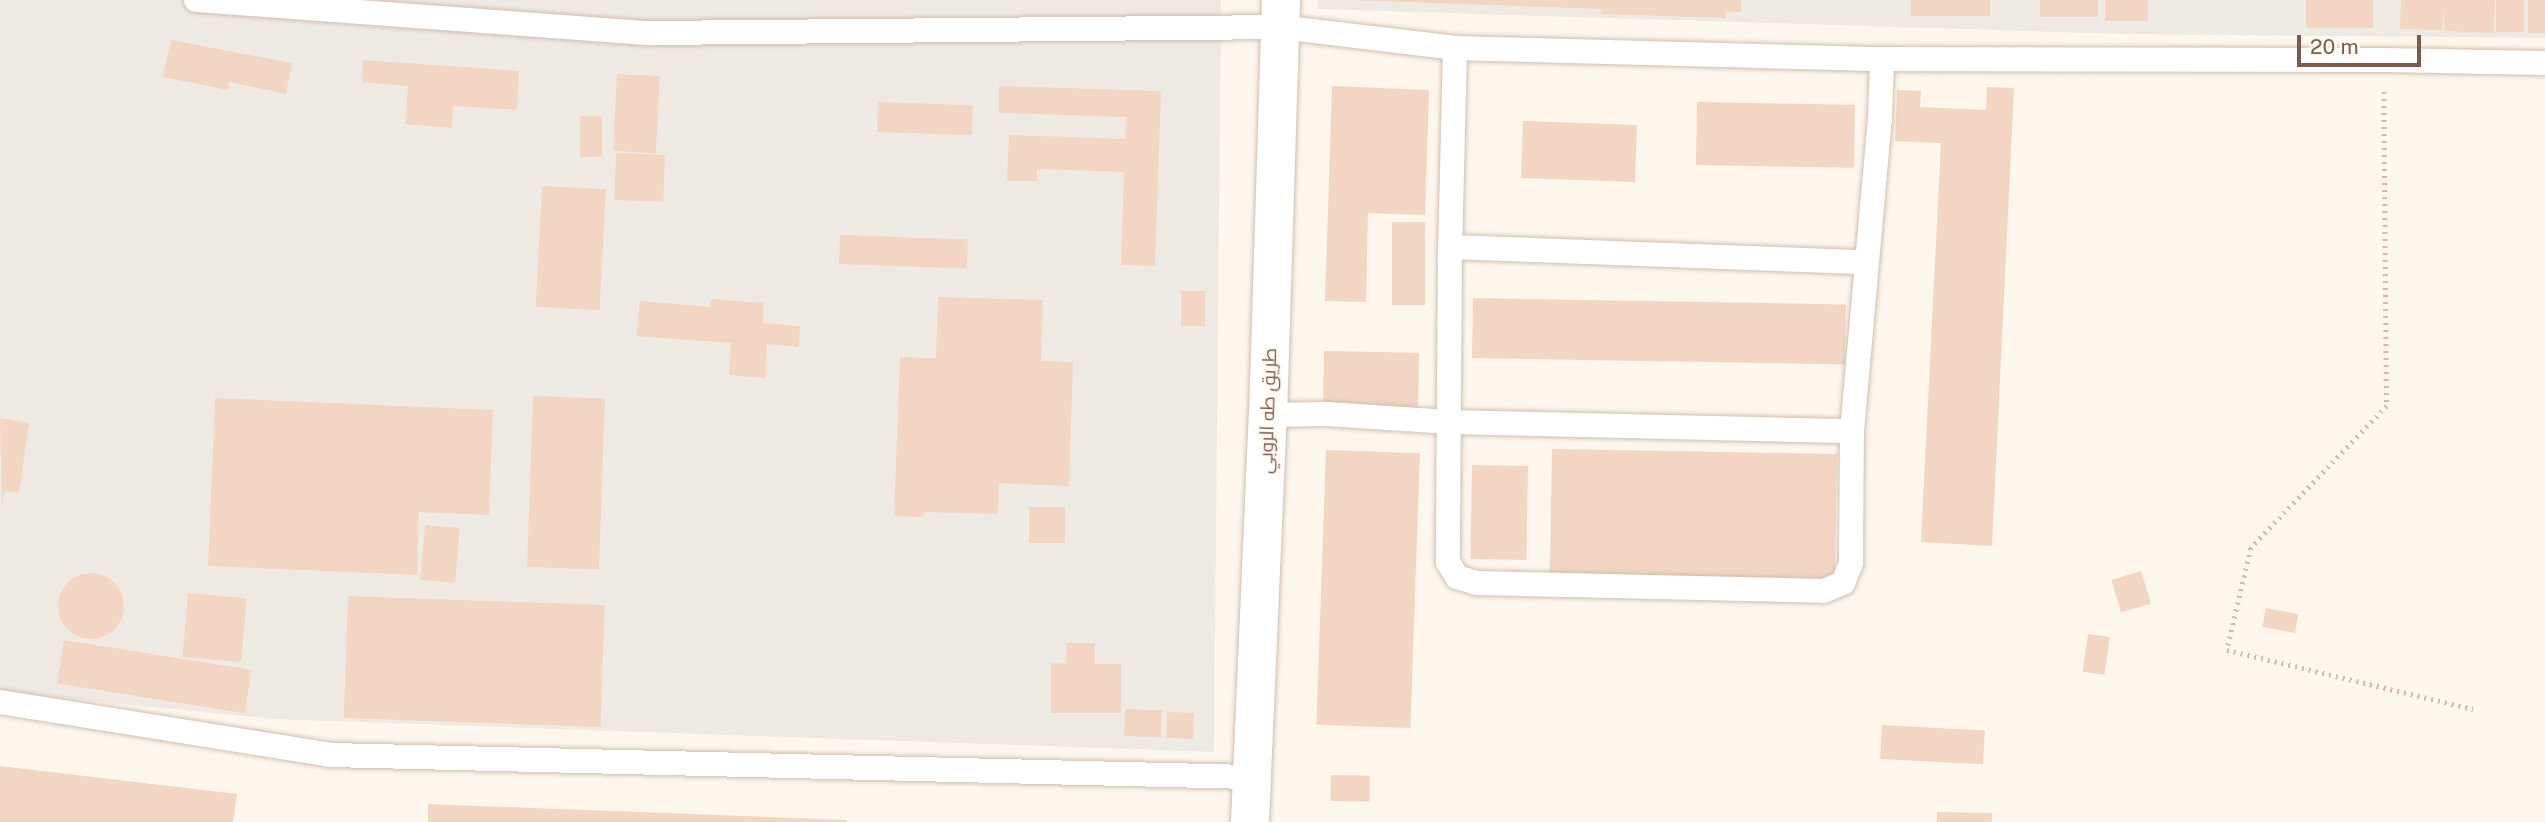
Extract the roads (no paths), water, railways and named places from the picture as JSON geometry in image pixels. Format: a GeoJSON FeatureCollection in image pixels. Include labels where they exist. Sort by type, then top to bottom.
{"type":"FeatureCollection","features":[{"type":"Feature","properties":{"kind":"street","name":"طريق طه الروبي"},"geometry":{"type":"LineString","coordinates":[[1250,822],[1268,415],[1280,13]]}},
{"type":"Feature","properties":{"kind":"lane"},"geometry":{"type":"LineString","coordinates":[[196,0],[649,33],[1280,13],[1455,48],[1882,59],[2545,63]]}},
{"type":"Feature","properties":{"kind":"lane"},"geometry":{"type":"LineString","coordinates":[[1455,48],[1450,247],[1448,562],[1457,578],[1477,583],[1824,591],[1843,583],[1851,563],[1852,431],[1880,120],[1882,59]]}},
{"type":"Feature","properties":{"kind":"lane"},"geometry":{"type":"LineString","coordinates":[[1450,247],[1866,262]]}},
{"type":"Feature","properties":{"kind":"lane"},"geometry":{"type":"LineString","coordinates":[[1268,415],[1326,414],[1449,422],[1852,431]]}},
{"type":"Feature","properties":{"kind":"lane"},"geometry":{"type":"LineString","coordinates":[[0,702],[330,755],[1251,777]]}}]}
